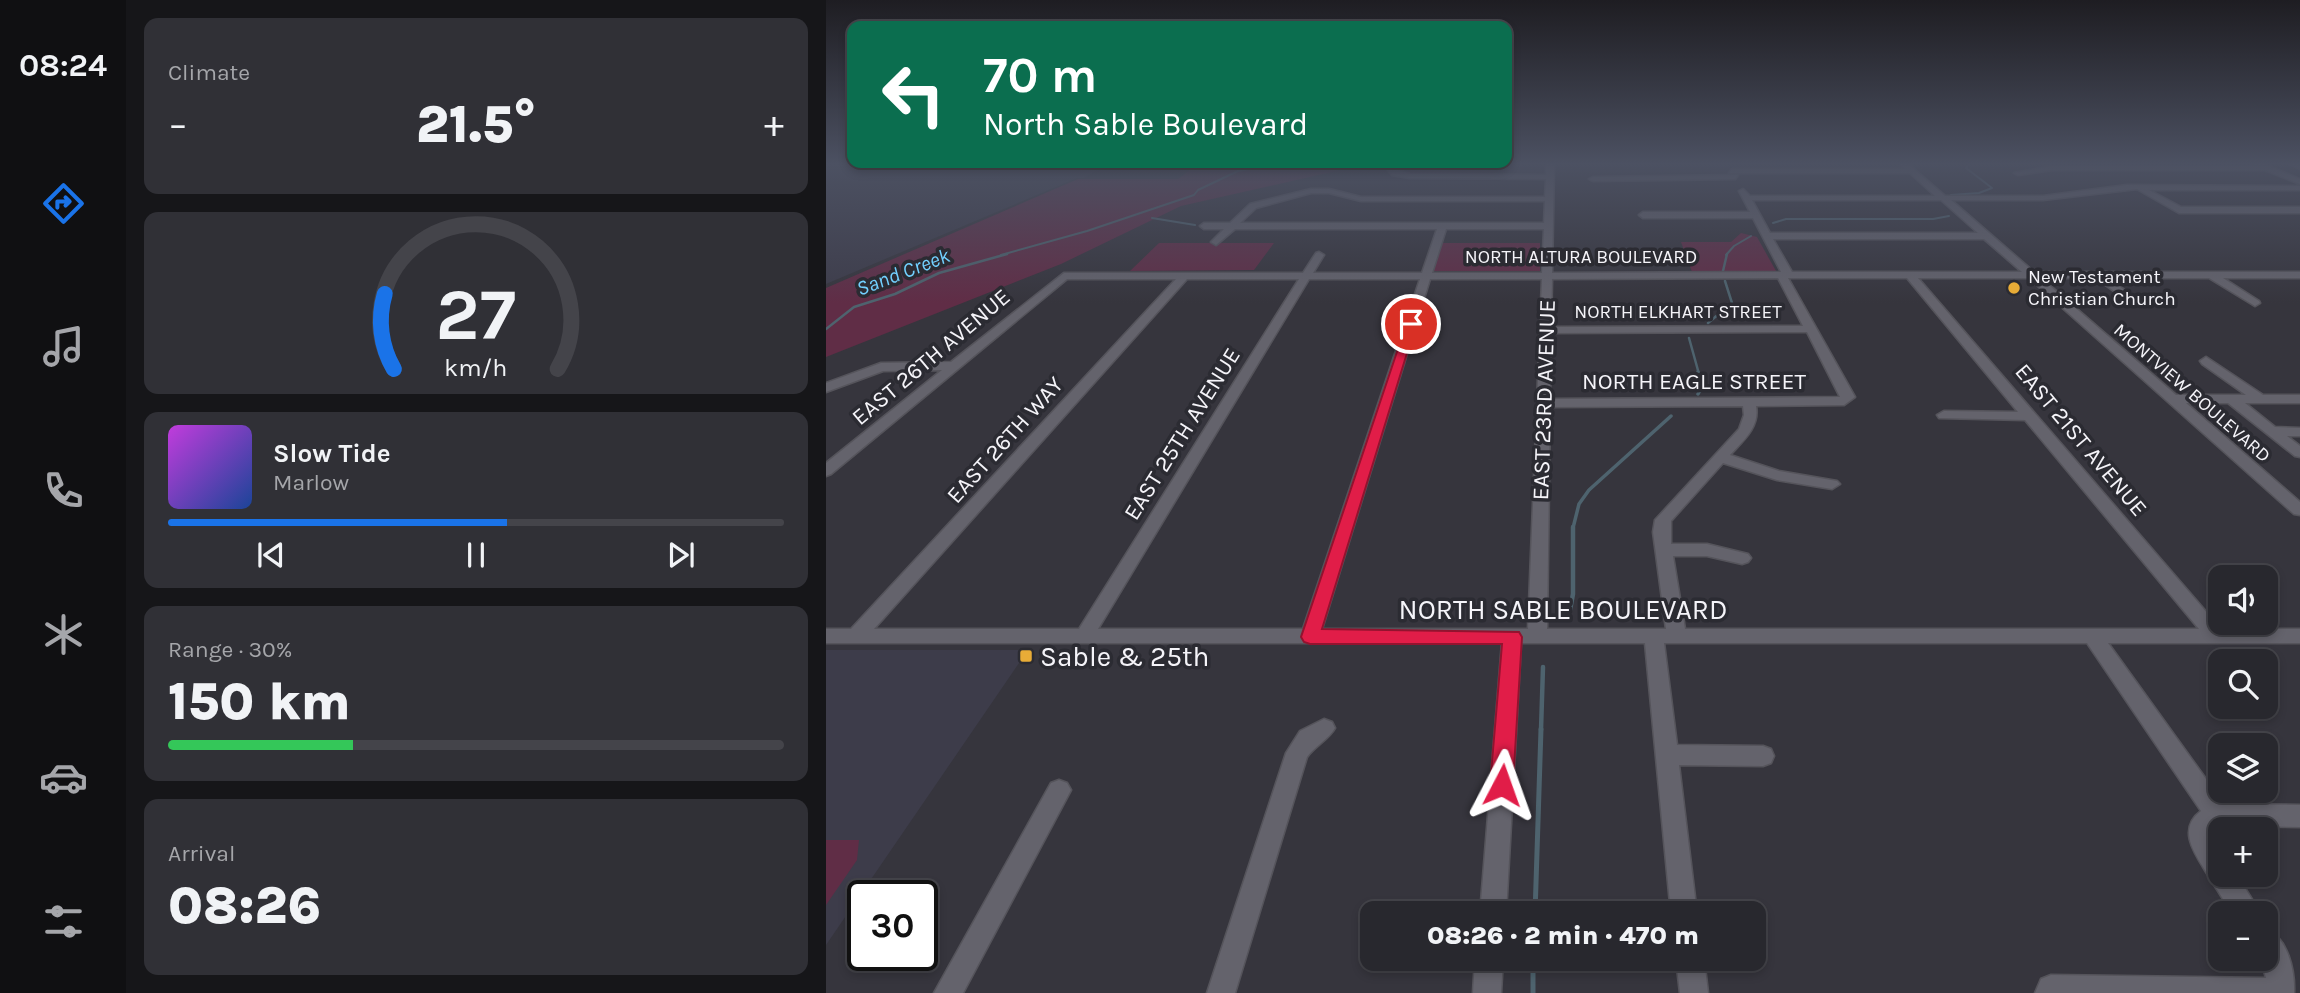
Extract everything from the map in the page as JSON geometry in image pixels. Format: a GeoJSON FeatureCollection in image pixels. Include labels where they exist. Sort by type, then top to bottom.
{"type":"FeatureCollection","features":[{"type":"Feature","properties":{"kind":"street"},"geometry":{"type":"LineString","coordinates":[[1216,242],[1246,210]]}},
{"type":"Feature","properties":{"kind":"street","name":"EAST 23RD AVENUE"},"geometry":{"type":"LineString","coordinates":[[1537,637],[1548,210]]}},
{"type":"Feature","properties":{"kind":"street"},"geometry":{"type":"LineString","coordinates":[[1753,210],[1811,329]]}},
{"type":"Feature","properties":{"kind":"street","name":"MONTVIEW BOULEVARD"},"geometry":{"type":"LineString","coordinates":[[1957,210],[2300,510]]}},
{"type":"Feature","properties":{"kind":"street"},"geometry":{"type":"LineString","coordinates":[[1643,215],[1756,215]]}},
{"type":"Feature","properties":{"kind":"street"},"geometry":{"type":"LineString","coordinates":[[1204,226],[1548,226]]}},
{"type":"Feature","properties":{"kind":"street"},"geometry":{"type":"LineString","coordinates":[[1310,637],[1442,226]]}},
{"type":"Feature","properties":{"kind":"street"},"geometry":{"type":"LineString","coordinates":[[1767,236],[1986,236]]}},
{"type":"Feature","properties":{"kind":"street","name":"EAST 25TH AVENUE"},"geometry":{"type":"LineString","coordinates":[[1084,636],[1319,255]]}},
{"type":"Feature","properties":{"kind":"street","name":"EAST 26TH WAY"},"geometry":{"type":"LineString","coordinates":[[856,636],[1186,274]]}},
{"type":"Feature","properties":{"kind":"street","name":"EAST 21ST AVENUE"},"geometry":{"type":"LineString","coordinates":[[1910,275],[2216,636]]}},
{"type":"Feature","properties":{"kind":"street"},"geometry":{"type":"LineString","coordinates":[[2098,275],[2133,302]]}},
{"type":"Feature","properties":{"kind":"street"},"geometry":{"type":"LineString","coordinates":[[2211,275],[2255,303]]}},
{"type":"Feature","properties":{"kind":"street","name":"NORTH ALTURA BOULEVARD"},"geometry":{"type":"LineString","coordinates":[[1064,276],[2300,275]]}},
{"type":"Feature","properties":{"kind":"street","name":"EAST 26TH AVENUE"},"geometry":{"type":"LineString","coordinates":[[826,471],[1064,276]]}},
{"type":"Feature","properties":{"kind":"street","name":"NORTH ELKHART STREET"},"geometry":{"type":"LineString","coordinates":[[1546,330],[1811,329]]}},
{"type":"Feature","properties":{"kind":"street","name":"NORTH EAGLE STREET"},"geometry":{"type":"LineString","coordinates":[[1544,403],[1844,401],[1848,397],[1811,329]]}},
{"type":"Feature","properties":{"kind":"street"},"geometry":{"type":"LineString","coordinates":[[2206,361],[2259,398]]}},
{"type":"Feature","properties":{"kind":"street"},"geometry":{"type":"LineString","coordinates":[[826,388],[881,367],[954,366]]}},
{"type":"Feature","properties":{"kind":"street"},"geometry":{"type":"LineString","coordinates":[[2173,399],[2300,399]]}},
{"type":"Feature","properties":{"kind":"street"},"geometry":{"type":"LineString","coordinates":[[2231,399],[2300,453]]}},
{"type":"Feature","properties":{"kind":"street"},"geometry":{"type":"LineString","coordinates":[[1677,636],[1661,532],[1663,520],[1749,423],[1749,402]]}},
{"type":"Feature","properties":{"kind":"street"},"geometry":{"type":"LineString","coordinates":[[1944,415],[2030,416]]}},
{"type":"Feature","properties":{"kind":"street"},"geometry":{"type":"LineString","coordinates":[[2273,432],[2300,432]]}},
{"type":"Feature","properties":{"kind":"street"},"geometry":{"type":"LineString","coordinates":[[1720,457],[1777,475],[1832,484]]}},
{"type":"Feature","properties":{"kind":"street"},"geometry":{"type":"LineString","coordinates":[[1664,550],[1707,550],[1742,558]]}},
{"type":"Feature","properties":{"kind":"street","name":"NORTH SABLE BOULEVARD"},"geometry":{"type":"LineString","coordinates":[[826,636],[2300,636]]}},
{"type":"Feature","properties":{"kind":"street"},"geometry":{"type":"LineString","coordinates":[[1654,636],[1683,901]]}},
{"type":"Feature","properties":{"kind":"street"},"geometry":{"type":"LineString","coordinates":[[2092,636],[2218,815]]}},
{"type":"Feature","properties":{"kind":"street"},"geometry":{"type":"LineString","coordinates":[[1494,901],[1512,637]]}},
{"type":"Feature","properties":{"kind":"street"},"geometry":{"type":"LineString","coordinates":[[1222,993],[1297,753],[1308,738],[1324,728]]}},
{"type":"Feature","properties":{"kind":"street"},"geometry":{"type":"LineString","coordinates":[[1666,755],[1763,756]]}},
{"type":"Feature","properties":{"kind":"street"},"geometry":{"type":"LineString","coordinates":[[948,993],[1059,790]]}},
{"type":"Feature","properties":{"kind":"street"},"geometry":{"type":"LineString","coordinates":[[2214,817],[2300,816]]}},
{"type":"Feature","properties":{"kind":"street"},"geometry":{"type":"LineString","coordinates":[[2208,820],[2203,823],[2200,834],[2208,853]]}},
{"type":"Feature","properties":{"kind":"street"},"geometry":{"type":"LineString","coordinates":[[2049,993],[2051,989],[2280,993],[2282,979],[2278,965]]}},
{"type":"Feature","properties":{"kind":"street"},"geometry":{"type":"LineString","coordinates":[[1487,993],[1488,971]]}},
{"type":"Feature","properties":{"kind":"street"},"geometry":{"type":"LineString","coordinates":[[1691,971],[1693,993]]}},
{"type":"Feature","properties":{"kind":"shaded area"},"geometry":{"type":"Polygon","coordinates":[[[826,210],[1000,210],[826,284],[826,210]]]}},
{"type":"Feature","properties":{"kind":"shaded area"},"geometry":{"type":"Polygon","coordinates":[[[1006,210],[1172,210],[1061,264],[826,357],[826,288],[1006,210]]]}},
{"type":"Feature","properties":{"kind":"shaded area"},"geometry":{"type":"Polygon","coordinates":[[[1741,233],[1757,237],[1776,271],[1692,272],[1681,242],[1731,242],[1741,233]]]}},
{"type":"Feature","properties":{"kind":"shaded area"},"geometry":{"type":"Polygon","coordinates":[[[1159,243],[1274,243],[1254,270],[1130,271],[1159,243]]]}},
{"type":"Feature","properties":{"kind":"shaded area"},"geometry":{"type":"Polygon","coordinates":[[[1441,243],[1540,243],[1540,271],[1432,271],[1441,243]]]}},
{"type":"Feature","properties":{"kind":"shaded area"},"geometry":{"type":"Polygon","coordinates":[[[826,650],[1028,650],[871,880],[847,880],[847,914],[826,945],[826,650]]]}},
{"type":"Feature","properties":{"kind":"shaded area"},"geometry":{"type":"Polygon","coordinates":[[[826,840],[859,840],[857,860],[826,905],[826,840]]]}},
{"type":"Feature","properties":{"kind":"waterway","name":"Sand Creek"},"geometry":{"type":"LineString","coordinates":[[1001,255],[1148,210]]}},
{"type":"Feature","properties":{"kind":"waterway"},"geometry":{"type":"LineString","coordinates":[[1773,223],[1786,219],[1933,219],[1949,216]]}},
{"type":"Feature","properties":{"kind":"waterway"},"geometry":{"type":"LineString","coordinates":[[1152,218],[1195,225]]}},
{"type":"Feature","properties":{"kind":"waterway"},"geometry":{"type":"LineString","coordinates":[[1726,255],[1734,246],[1751,236]]}},
{"type":"Feature","properties":{"kind":"waterway","name":"Sand Creek"},"geometry":{"type":"LineString","coordinates":[[826,329],[854,307],[895,294],[939,273],[1007,254]]}},
{"type":"Feature","properties":{"kind":"waterway"},"geometry":{"type":"LineString","coordinates":[[1723,271],[1727,254]]}},
{"type":"Feature","properties":{"kind":"waterway"},"geometry":{"type":"LineString","coordinates":[[1708,323],[1732,303],[1725,281]]}},
{"type":"Feature","properties":{"kind":"waterway"},"geometry":{"type":"LineString","coordinates":[[1689,338],[1699,374]]}},
{"type":"Feature","properties":{"kind":"waterway"},"geometry":{"type":"LineString","coordinates":[[1698,372],[1702,386],[1698,394]]}},
{"type":"Feature","properties":{"kind":"waterway"},"geometry":{"type":"LineString","coordinates":[[1573,528],[1579,504],[1589,490],[1671,416]]}},
{"type":"Feature","properties":{"kind":"waterway"},"geometry":{"type":"LineString","coordinates":[[1570,610],[1573,594],[1573,528]]}},
{"type":"Feature","properties":{"kind":"waterway"},"geometry":{"type":"LineString","coordinates":[[1541,730],[1543,667]]}},
{"type":"Feature","properties":{"kind":"waterway"},"geometry":{"type":"LineString","coordinates":[[1535,901],[1541,729]]}},
{"type":"Feature","properties":{"kind":"waterway"},"geometry":{"type":"LineString","coordinates":[[1533,971],[1533,993]]}},
{"type":"Feature","properties":{"kind":"place","name":"New Testament Christian Church"},"geometry":{"type":"Point","coordinates":[2014,288]}},
{"type":"Feature","properties":{"kind":"place","name":"Sable & 25th"},"geometry":{"type":"Point","coordinates":[1026,656]}},
{"type":"Feature","properties":{"kind":"route"},"geometry":{"type":"LineString","coordinates":[[1411,324],[1310,637],[1512,637],[1502,785]]}}]}
